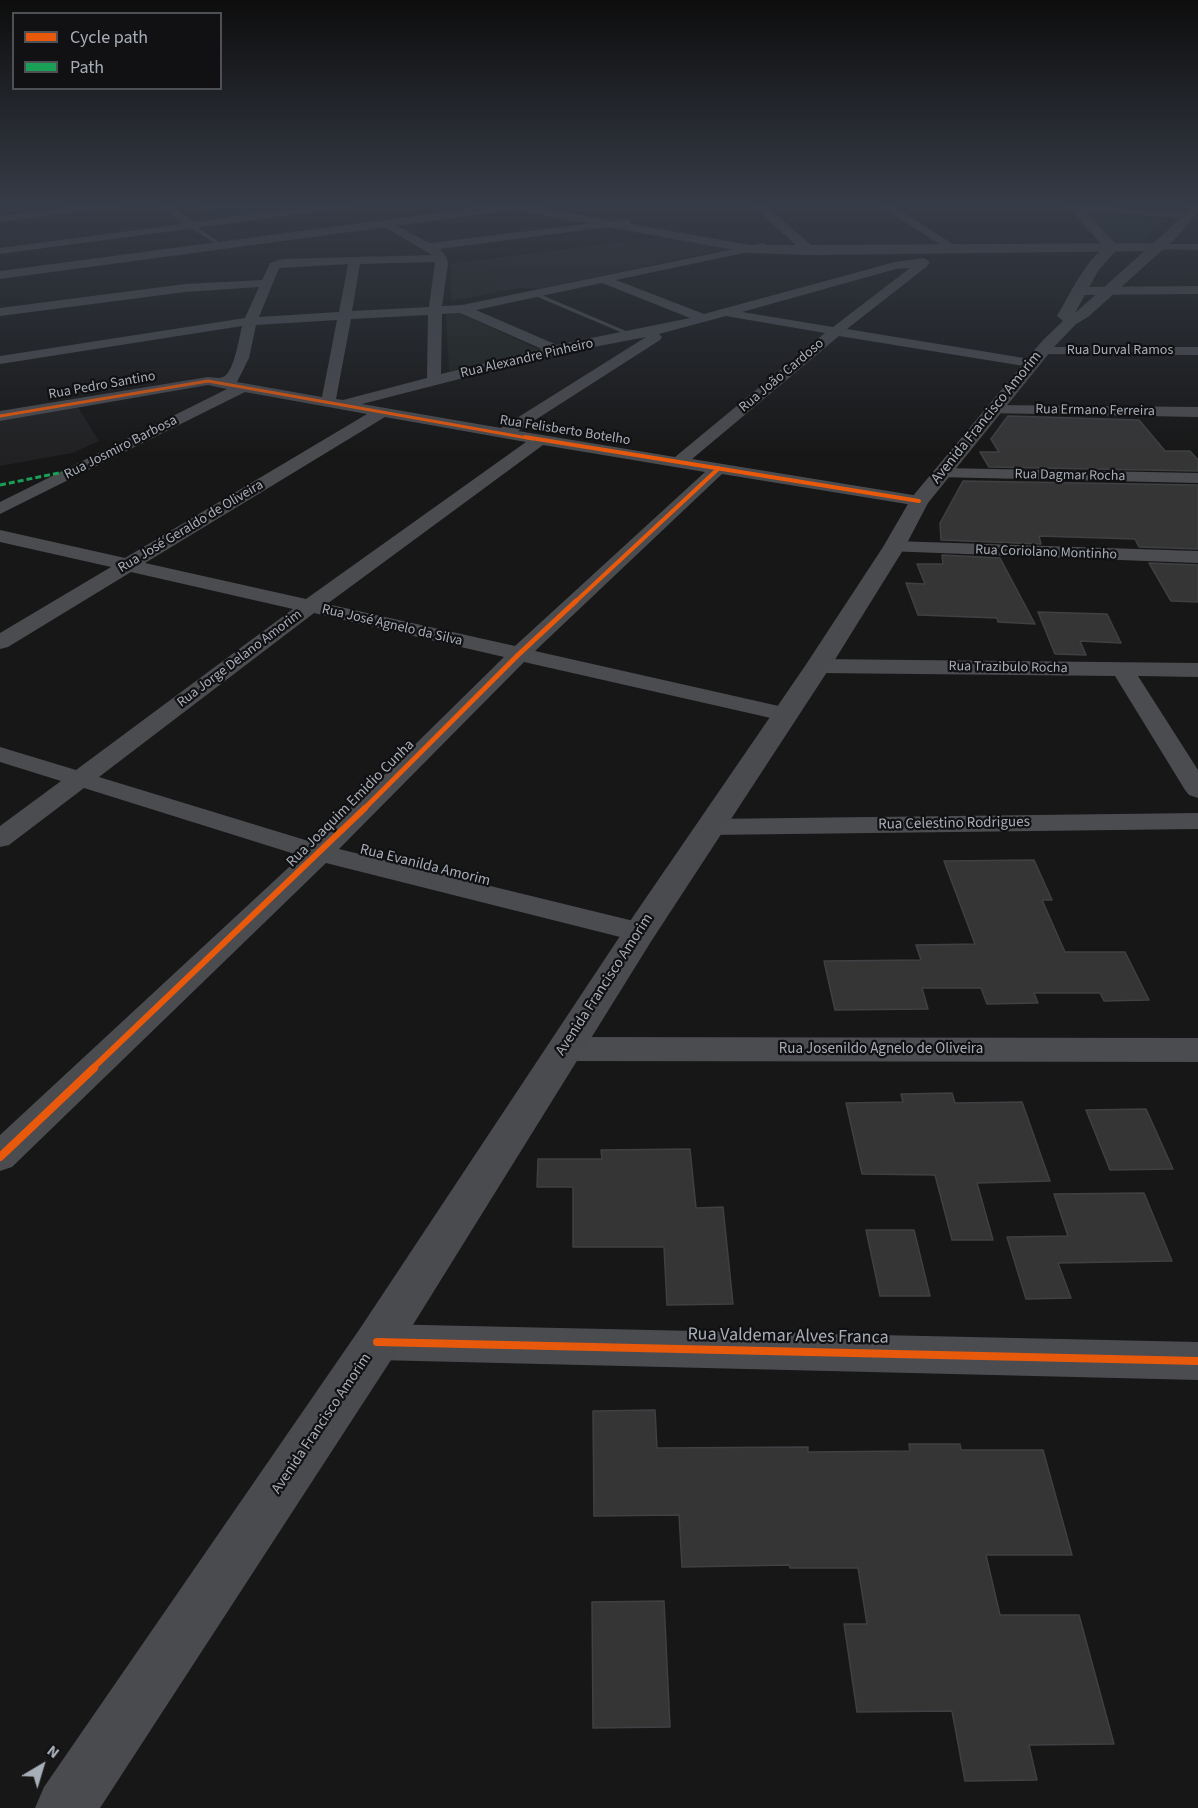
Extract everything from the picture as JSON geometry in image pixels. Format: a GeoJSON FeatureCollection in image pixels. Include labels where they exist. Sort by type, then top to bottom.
{"type":"FeatureCollection","features":[{"type":"Feature","properties":{"kind":"main road"},"geometry":{"type":"LineString","coordinates":[[1063,327],[1085,288]]}},
{"type":"Feature","properties":{"kind":"main road","name":"Avenida Francisco Amorim"},"geometry":{"type":"LineString","coordinates":[[65,1808],[377,1342],[640,932],[818,666],[894,547],[919,501],[1063,327],[1108,288]]}},
{"type":"Feature","properties":{"kind":"street"},"geometry":{"type":"LineString","coordinates":[[0,312],[182,288]]}},
{"type":"Feature","properties":{"kind":"street"},"geometry":{"type":"LineString","coordinates":[[225,382],[233,378],[243,358],[250,321],[264,288]]}},
{"type":"Feature","properties":{"kind":"street"},"geometry":{"type":"LineString","coordinates":[[334,403],[350,288]]}},
{"type":"Feature","properties":{"kind":"street"},"geometry":{"type":"LineString","coordinates":[[434,381],[437,288]]}},
{"type":"Feature","properties":{"kind":"street"},"geometry":{"type":"LineString","coordinates":[[0,360],[250,321],[462,309],[563,288]]}},
{"type":"Feature","properties":{"kind":"street"},"geometry":{"type":"LineString","coordinates":[[626,288],[702,318]]}},
{"type":"Feature","properties":{"kind":"street","name":"Rua Alexandre Pinheiro"},"geometry":{"type":"LineString","coordinates":[[334,403],[434,381],[556,350],[669,328],[810,288]]}},
{"type":"Feature","properties":{"kind":"street","name":"Rua João Cardoso"},"geometry":{"type":"LineString","coordinates":[[680,461],[890,288]]}},
{"type":"Feature","properties":{"kind":"street"},"geometry":{"type":"LineString","coordinates":[[720,312],[835,332],[1063,327],[1198,290]]}},
{"type":"Feature","properties":{"kind":"street"},"geometry":{"type":"LineString","coordinates":[[462,309],[556,350]]}},
{"type":"Feature","properties":{"kind":"street","name":"Rua Durval Ramos"},"geometry":{"type":"LineString","coordinates":[[1063,327],[1198,343]]}},
{"type":"Feature","properties":{"kind":"street","name":"Rua Durval Ramos"},"geometry":{"type":"LineString","coordinates":[[1063,327],[1198,351]]}},
{"type":"Feature","properties":{"kind":"street"},"geometry":{"type":"LineString","coordinates":[[504,433],[669,328]]}},
{"type":"Feature","properties":{"kind":"street","name":"Rua Felisberto Botelho"},"geometry":{"type":"LineString","coordinates":[[208,381],[225,382],[540,440],[919,501]]}},
{"type":"Feature","properties":{"kind":"street","name":"Rua Pedro Santino"},"geometry":{"type":"LineString","coordinates":[[0,416],[208,381]]}},
{"type":"Feature","properties":{"kind":"street","name":"Rua Josmiro Barbosa"},"geometry":{"type":"LineString","coordinates":[[0,509],[243,387]]}},
{"type":"Feature","properties":{"kind":"street","name":"Rua Ermano Ferreira"},"geometry":{"type":"LineString","coordinates":[[993,410],[1198,412]]}},
{"type":"Feature","properties":{"kind":"street","name":"Rua José Geraldo de Oliveira"},"geometry":{"type":"LineString","coordinates":[[0,642],[382,412]]}},
{"type":"Feature","properties":{"kind":"street","name":"Rua Jorge Delano Amorim"},"geometry":{"type":"LineString","coordinates":[[0,839],[309,607],[540,440]]}},
{"type":"Feature","properties":{"kind":"street","name":"Rua Joaquim Emidio Cunha"},"geometry":{"type":"LineString","coordinates":[[0,1157],[320,853],[518,656],[719,468]]}},
{"type":"Feature","properties":{"kind":"street","name":"Rua Dagmar Rocha"},"geometry":{"type":"LineString","coordinates":[[942,473],[1198,478]]}},
{"type":"Feature","properties":{"kind":"street","name":"Rua José Agnelo da Silva"},"geometry":{"type":"LineString","coordinates":[[0,536],[518,656],[784,714]]}},
{"type":"Feature","properties":{"kind":"street","name":"Rua Coriolano Montinho"},"geometry":{"type":"LineString","coordinates":[[894,547],[1198,557]]}},
{"type":"Feature","properties":{"kind":"street","name":"Rua Trazibulo Rocha"},"geometry":{"type":"LineString","coordinates":[[818,666],[1198,670]]}},
{"type":"Feature","properties":{"kind":"street"},"geometry":{"type":"LineString","coordinates":[[1122,669],[1198,790]]}},
{"type":"Feature","properties":{"kind":"street","name":"Rua Evanilda Amorim"},"geometry":{"type":"LineString","coordinates":[[0,754],[320,853],[640,932]]}},
{"type":"Feature","properties":{"kind":"street","name":"Rua Celestino Rodrigues"},"geometry":{"type":"LineString","coordinates":[[710,827],[1198,821]]}},
{"type":"Feature","properties":{"kind":"street","name":"Rua Josenildo Agnelo de Oliveira"},"geometry":{"type":"LineString","coordinates":[[564,1049],[1198,1050]]}},
{"type":"Feature","properties":{"kind":"street","name":"Rua Valdemar Alves Franca"},"geometry":{"type":"LineString","coordinates":[[377,1342],[1198,1361]]}},
{"type":"Feature","properties":{"kind":"lane"},"geometry":{"type":"LineString","coordinates":[[535,294],[632,335]]}},
{"type":"Feature","properties":{"kind":"shaded area"},"geometry":{"type":"Polygon","coordinates":[[[451,288],[516,288],[451,301],[451,288]]]}},
{"type":"Feature","properties":{"kind":"shaded area"},"geometry":{"type":"Polygon","coordinates":[[[457,288],[496,290],[457,291],[457,288]]]}},
{"type":"Feature","properties":{"kind":"shaded area"},"geometry":{"type":"Polygon","coordinates":[[[459,313],[539,350],[449,371],[446,315],[459,313]]]}},
{"type":"Feature","properties":{"kind":"shaded area"},"geometry":{"type":"Polygon","coordinates":[[[78,407],[99,441],[72,453],[0,466],[0,421],[78,407]]]}},
{"type":"Feature","properties":{"kind":"building"},"geometry":{"type":"Polygon","coordinates":[[[1008,416],[1139,420],[1165,451],[1190,451],[1198,460],[1198,471],[989,467],[980,452],[999,452],[991,439],[1008,416]]]}},
{"type":"Feature","properties":{"kind":"building"},"geometry":{"type":"Polygon","coordinates":[[[963,481],[1198,485],[1198,549],[1139,547],[1135,539],[1039,536],[1041,544],[941,540],[940,523],[963,481]]]}},
{"type":"Feature","properties":{"kind":"building"},"geometry":{"type":"Polygon","coordinates":[[[942,555],[1000,558],[1035,624],[998,622],[997,618],[918,615],[906,583],[925,584],[917,564],[943,564],[942,555]]]}},
{"type":"Feature","properties":{"kind":"building"},"geometry":{"type":"Polygon","coordinates":[[[1149,563],[1198,565],[1198,602],[1171,601],[1149,563]]]}},
{"type":"Feature","properties":{"kind":"building"},"geometry":{"type":"Polygon","coordinates":[[[1038,612],[1107,614],[1121,643],[1080,641],[1086,655],[1055,654],[1038,612]]]}},
{"type":"Feature","properties":{"kind":"building"},"geometry":{"type":"Polygon","coordinates":[[[1034,860],[1052,900],[1042,900],[1065,952],[1125,952],[1149,1000],[1104,1001],[1100,993],[1034,993],[1038,1003],[987,1004],[981,988],[922,988],[928,1009],[835,1010],[824,961],[921,960],[916,945],[975,944],[944,861],[1034,860]]]}},
{"type":"Feature","properties":{"kind":"building"},"geometry":{"type":"Polygon","coordinates":[[[952,1093],[955,1103],[1022,1102],[1050,1181],[977,1183],[993,1240],[952,1240],[935,1175],[862,1174],[846,1103],[903,1102],[901,1094],[952,1093]]]}},
{"type":"Feature","properties":{"kind":"building"},"geometry":{"type":"Polygon","coordinates":[[[1146,1109],[1173,1169],[1110,1170],[1086,1110],[1146,1109]]]}},
{"type":"Feature","properties":{"kind":"building"},"geometry":{"type":"Polygon","coordinates":[[[690,1149],[696,1208],[723,1207],[733,1304],[667,1305],[664,1247],[573,1247],[573,1187],[537,1187],[538,1159],[602,1159],[601,1150],[690,1149]]]}},
{"type":"Feature","properties":{"kind":"building"},"geometry":{"type":"Polygon","coordinates":[[[1144,1193],[1172,1261],[1058,1263],[1071,1298],[1026,1299],[1007,1237],[1068,1236],[1054,1194],[1144,1193]]]}},
{"type":"Feature","properties":{"kind":"building"},"geometry":{"type":"Polygon","coordinates":[[[866,1230],[914,1230],[930,1296],[880,1296],[866,1230]]]}},
{"type":"Feature","properties":{"kind":"building"},"geometry":{"type":"Polygon","coordinates":[[[655,1410],[657,1448],[808,1447],[808,1452],[910,1451],[909,1444],[960,1444],[961,1450],[1043,1450],[1072,1555],[986,1555],[1000,1615],[1079,1615],[1114,1744],[1029,1745],[1037,1780],[965,1781],[952,1711],[857,1712],[844,1624],[867,1624],[858,1568],[790,1568],[789,1565],[682,1567],[679,1515],[594,1516],[593,1411],[655,1410]]]}},
{"type":"Feature","properties":{"kind":"building"},"geometry":{"type":"Polygon","coordinates":[[[664,1601],[670,1727],[593,1728],[592,1602],[664,1601]]]}},
{"type":"Feature","properties":{"kind":"marked path"},"geometry":{"type":"LineString","coordinates":[[0,485],[83,468]]}},
{"type":"Feature","properties":{"kind":"cycle path"},"geometry":{"type":"LineString","coordinates":[[0,416],[208,381],[540,440],[919,501]]}},
{"type":"Feature","properties":{"kind":"cycle path"},"geometry":{"type":"LineString","coordinates":[[0,1157],[320,853],[518,655],[719,468]]}},
{"type":"Feature","properties":{"kind":"cycle path"},"geometry":{"type":"LineString","coordinates":[[377,1342],[1198,1361]]}}]}
